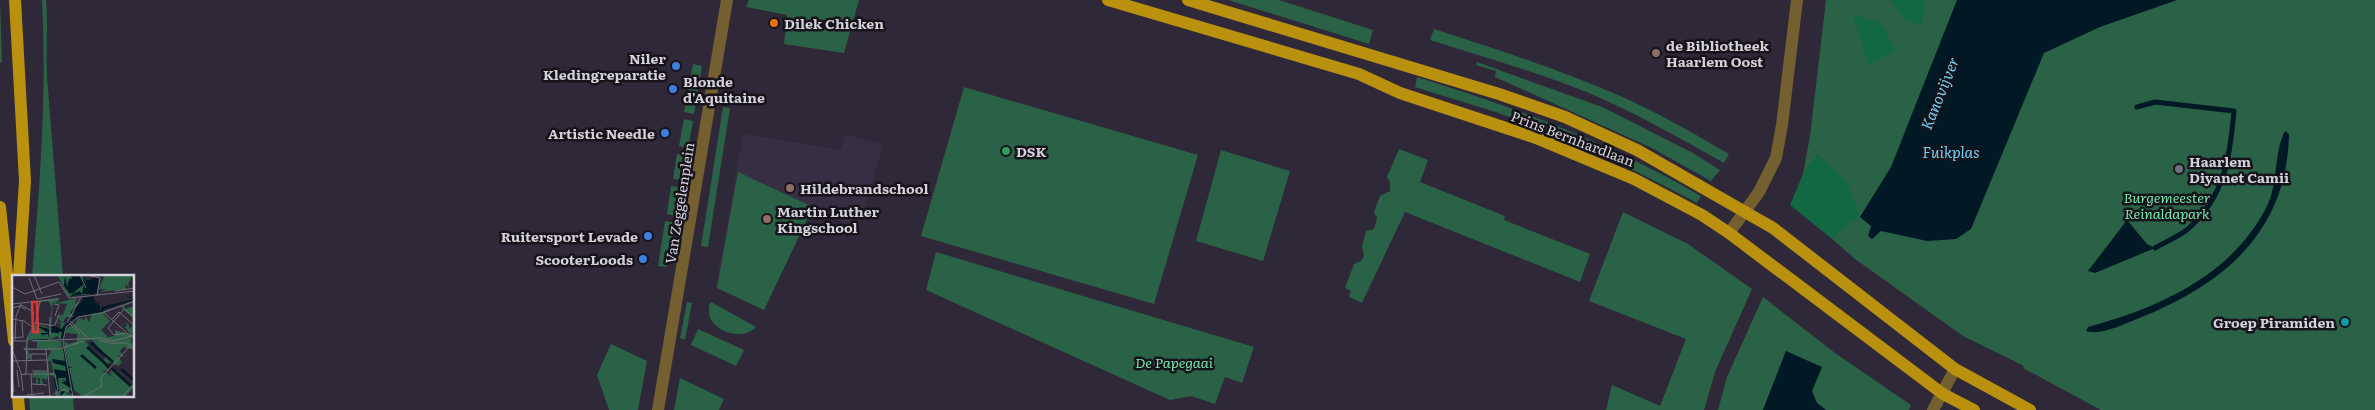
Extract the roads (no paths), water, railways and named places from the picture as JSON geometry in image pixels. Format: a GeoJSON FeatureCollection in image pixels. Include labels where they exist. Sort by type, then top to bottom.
{"type":"FeatureCollection","features":[{"type":"Feature","properties":{"kind":"main road"},"geometry":{"type":"LineString","coordinates":[[15,0],[25,181],[18,275]]}},
{"type":"Feature","properties":{"kind":"main road","name":"Prins Bernhardlaan"},"geometry":{"type":"LineString","coordinates":[[1108,0],[1359,74],[1400,93],[1536,138],[1634,179],[1702,215],[1729,233],[1943,394],[1974,410]]}},
{"type":"Feature","properties":{"kind":"main road","name":"Prins Bernhardlaan"},"geometry":{"type":"LineString","coordinates":[[1188,0],[1419,68],[1565,117],[1637,150],[1773,228],[1955,369],[2030,410]]}},
{"type":"Feature","properties":{"kind":"main road"},"geometry":{"type":"LineString","coordinates":[[0,207],[12,322]]}},
{"type":"Feature","properties":{"kind":"street","name":"Van Zeggelenplein"},"geometry":{"type":"LineString","coordinates":[[658,410],[727,0]]}},
{"type":"Feature","properties":{"kind":"street"},"geometry":{"type":"LineString","coordinates":[[1729,233],[1762,186],[1776,158],[1782,125],[1797,0]]}},
{"type":"Feature","properties":{"kind":"street"},"geometry":{"type":"LineString","coordinates":[[1933,410],[1955,369]]}},
{"type":"Feature","properties":{"kind":"water","name":"Fuikplas"},"geometry":{"type":"Polygon","coordinates":[[[1957,0],[2177,0],[2100,27],[2044,53],[1971,229],[1956,239],[1927,241],[1881,231],[1872,239],[1868,236],[1871,226],[1860,217],[1891,167],[1957,0]]]}},
{"type":"Feature","properties":{"kind":"water"},"geometry":{"type":"Polygon","coordinates":[[[2285,131],[2289,134],[2285,169],[2277,200],[2263,227],[2244,251],[2222,272],[2197,290],[2168,305],[2112,329],[2098,332],[2086,331],[2088,327],[2140,310],[2166,299],[2213,271],[2233,253],[2251,232],[2270,199],[2279,149],[2285,131]]]}},
{"type":"Feature","properties":{"kind":"water"},"geometry":{"type":"Polygon","coordinates":[[[2127,220],[2147,244],[2155,248],[2095,273],[2088,271],[2127,220]]]}},
{"type":"Feature","properties":{"kind":"water"},"geometry":{"type":"Polygon","coordinates":[[[1786,351],[1822,367],[1812,391],[1817,403],[1826,410],[1763,410],[1786,351]]]}},
{"type":"Feature","properties":{"kind":"waterway"},"geometry":{"type":"LineString","coordinates":[[2137,107],[2155,102],[2234,111],[2227,160],[2218,189],[2210,203],[2188,229],[2155,248]]}},
{"type":"Feature","properties":{"kind":"place","name":"Dilek Chicken"},"geometry":{"type":"Point","coordinates":[774,23]}},
{"type":"Feature","properties":{"kind":"place","name":"de Bibliotheek Haarlem Oost"},"geometry":{"type":"Point","coordinates":[1656,53]}},
{"type":"Feature","properties":{"kind":"place","name":"Niler Kledingreparatie"},"geometry":{"type":"Point","coordinates":[676,66]}},
{"type":"Feature","properties":{"kind":"place","name":"Blonde d'Aquitaine"},"geometry":{"type":"Point","coordinates":[673,89]}},
{"type":"Feature","properties":{"kind":"place","name":"Artistic Needle"},"geometry":{"type":"Point","coordinates":[665,133]}},
{"type":"Feature","properties":{"kind":"place","name":"DSK"},"geometry":{"type":"Point","coordinates":[1006,151]}},
{"type":"Feature","properties":{"kind":"place","name":"Haarlem Diyanet Camii"},"geometry":{"type":"Point","coordinates":[2179,169]}},
{"type":"Feature","properties":{"kind":"place","name":"Hildebrandschool"},"geometry":{"type":"Point","coordinates":[790,188]}},
{"type":"Feature","properties":{"kind":"place","name":"Martin Luther Kingschool"},"geometry":{"type":"Point","coordinates":[767,219]}},
{"type":"Feature","properties":{"kind":"place","name":"Ruitersport Levade"},"geometry":{"type":"Point","coordinates":[648,236]}},
{"type":"Feature","properties":{"kind":"place","name":"ScooterLoods"},"geometry":{"type":"Point","coordinates":[643,259]}},
{"type":"Feature","properties":{"kind":"place","name":"Groep Piramiden"},"geometry":{"type":"Point","coordinates":[2345,322]}},
{"type":"Feature","properties":{"kind":"water label","name":"Kanovijver"},"geometry":{"type":"Point","coordinates":[1939,93]}},
{"type":"Feature","properties":{"kind":"park label","name":"Burgemeester Reinaldapark"},"geometry":{"type":"Point","coordinates":[2167,206]}},
{"type":"Feature","properties":{"kind":"park label","name":"De Papegaai"},"geometry":{"type":"Point","coordinates":[1174,362]}}]}
